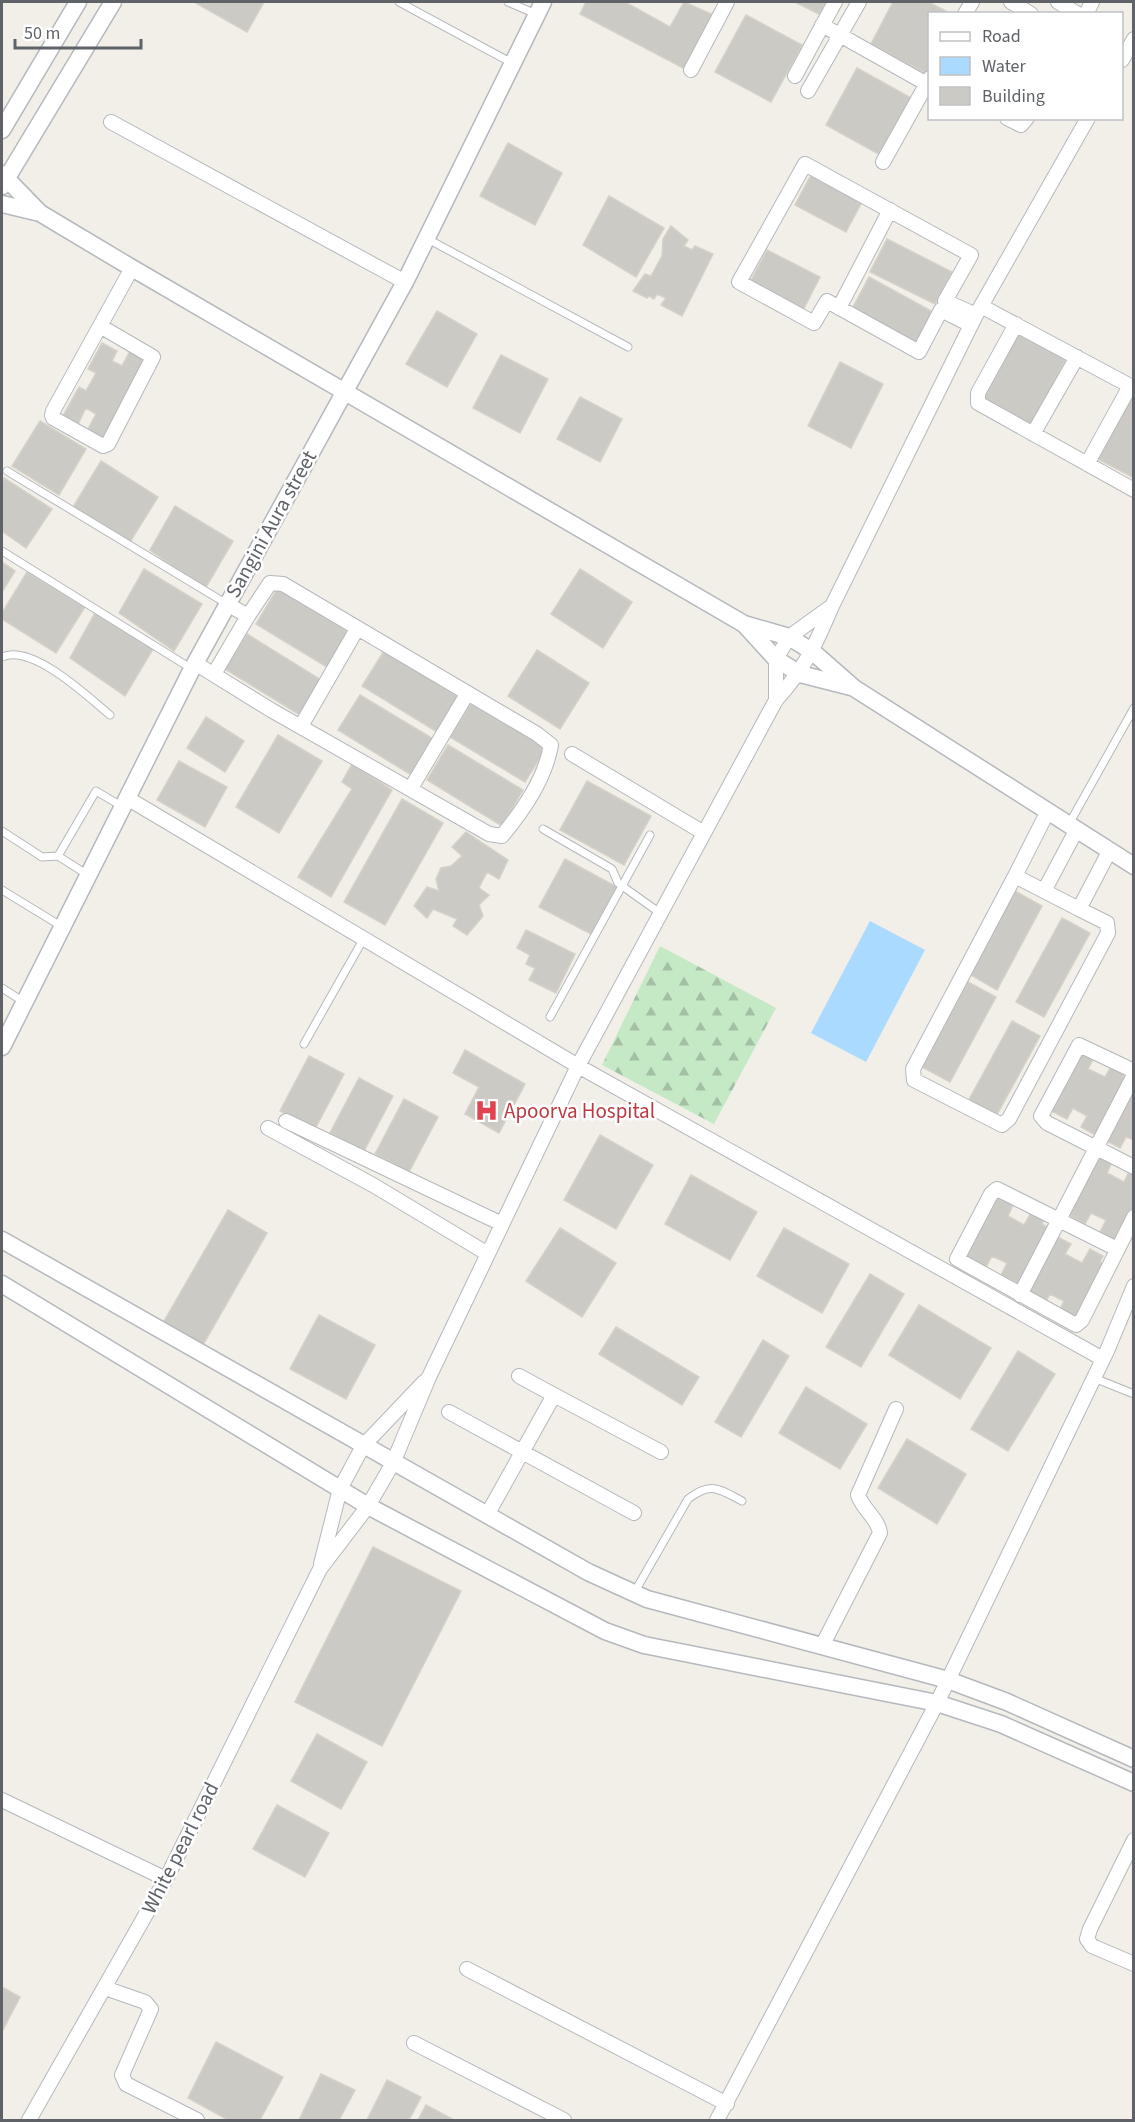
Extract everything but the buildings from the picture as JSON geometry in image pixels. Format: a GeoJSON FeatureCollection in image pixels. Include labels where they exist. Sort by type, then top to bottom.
{"type":"FeatureCollection","features":[{"type":"Feature","properties":{"kind":"street"},"geometry":{"type":"LineString","coordinates":[[2,130],[78,2]]}},
{"type":"Feature","properties":{"kind":"street"},"geometry":{"type":"LineString","coordinates":[[113,2],[3,179],[40,213],[744,624],[789,637],[813,652],[854,688],[1134,866]]}},
{"type":"Feature","properties":{"kind":"street"},"geometry":{"type":"LineString","coordinates":[[691,70],[727,2]]}},
{"type":"Feature","properties":{"kind":"street"},"geometry":{"type":"LineString","coordinates":[[795,76],[835,2]]}},
{"type":"Feature","properties":{"kind":"street"},"geometry":{"type":"LineString","coordinates":[[808,91],[859,2]]}},
{"type":"Feature","properties":{"kind":"street"},"geometry":{"type":"LineString","coordinates":[[1011,2],[1028,12]]}},
{"type":"Feature","properties":{"kind":"street"},"geometry":{"type":"LineString","coordinates":[[1058,2],[1075,12]]}},
{"type":"Feature","properties":{"kind":"street","name":"Sangini Aura street"},"geometry":{"type":"LineString","coordinates":[[2,1047],[194,666],[405,282],[540,8]]}},
{"type":"Feature","properties":{"kind":"street"},"geometry":{"type":"LineString","coordinates":[[822,25],[928,81],[883,162]]}},
{"type":"Feature","properties":{"kind":"street"},"geometry":{"type":"LineString","coordinates":[[1123,57],[1128,41]]}},
{"type":"Feature","properties":{"kind":"street"},"geometry":{"type":"LineString","coordinates":[[1012,120],[1021,125],[1025,120]]}},
{"type":"Feature","properties":{"kind":"street"},"geometry":{"type":"LineString","coordinates":[[320,1569],[369,1506],[393,1463],[429,1377],[578,1066],[776,700],[800,674],[813,652],[832,606],[976,315],[1087,120]]}},
{"type":"Feature","properties":{"kind":"street"},"geometry":{"type":"LineString","coordinates":[[111,122],[405,282]]}},
{"type":"Feature","properties":{"kind":"street"},"geometry":{"type":"LineString","coordinates":[[956,312],[945,301],[971,255],[806,164],[739,282],[814,323],[827,301],[919,352],[940,310],[1016,324],[1132,387],[1087,464]]}},
{"type":"Feature","properties":{"kind":"street"},"geometry":{"type":"LineString","coordinates":[[2,204],[40,213]]}},
{"type":"Feature","properties":{"kind":"street"},"geometry":{"type":"LineString","coordinates":[[840,308],[890,210]]}},
{"type":"Feature","properties":{"kind":"street"},"geometry":{"type":"LineString","coordinates":[[100,326],[153,357],[108,444],[103,446],[53,418],[52,415],[100,326],[132,268]]}},
{"type":"Feature","properties":{"kind":"street"},"geometry":{"type":"LineString","coordinates":[[1016,324],[978,393],[977,400],[980,405],[1134,490]]}},
{"type":"Feature","properties":{"kind":"street"},"geometry":{"type":"LineString","coordinates":[[1033,434],[1077,357]]}},
{"type":"Feature","properties":{"kind":"street"},"geometry":{"type":"LineString","coordinates":[[194,666],[213,674],[489,834],[502,836],[520,814],[548,764],[551,745],[282,584],[270,584],[213,674]]}},
{"type":"Feature","properties":{"kind":"street"},"geometry":{"type":"LineString","coordinates":[[228,604],[248,616]]}},
{"type":"Feature","properties":{"kind":"street"},"geometry":{"type":"LineString","coordinates":[[776,700],[776,659],[789,637],[832,606]]}},
{"type":"Feature","properties":{"kind":"street"},"geometry":{"type":"LineString","coordinates":[[744,624],[776,659],[800,674],[854,688]]}},
{"type":"Feature","properties":{"kind":"street"},"geometry":{"type":"LineString","coordinates":[[301,726],[357,629]]}},
{"type":"Feature","properties":{"kind":"street"},"geometry":{"type":"LineString","coordinates":[[411,788],[467,694]]}},
{"type":"Feature","properties":{"kind":"street"},"geometry":{"type":"LineString","coordinates":[[572,754],[704,833]]}},
{"type":"Feature","properties":{"kind":"street"},"geometry":{"type":"LineString","coordinates":[[125,802],[364,938],[578,1066],[1103,1359]]}},
{"type":"Feature","properties":{"kind":"street"},"geometry":{"type":"LineString","coordinates":[[1015,876],[1107,923],[1108,933],[1009,1119],[1002,1125],[914,1080],[912,1073],[1048,811]]}},
{"type":"Feature","properties":{"kind":"street"},"geometry":{"type":"LineString","coordinates":[[1044,891],[1073,827]]}},
{"type":"Feature","properties":{"kind":"street"},"geometry":{"type":"LineString","coordinates":[[1079,909],[1110,850]]}},
{"type":"Feature","properties":{"kind":"street"},"geometry":{"type":"LineString","coordinates":[[1020,1295],[1097,1148],[1134,1073],[1079,1045],[1041,1116],[1047,1123],[1097,1148],[1134,1167]]}},
{"type":"Feature","properties":{"kind":"street"},"geometry":{"type":"LineString","coordinates":[[286,1121],[502,1224]]}},
{"type":"Feature","properties":{"kind":"street"},"geometry":{"type":"LineString","coordinates":[[268,1128],[374,1185],[488,1254]]}},
{"type":"Feature","properties":{"kind":"street"},"geometry":{"type":"LineString","coordinates":[[1117,1249],[1000,1189],[991,1194],[958,1261],[1072,1324],[1079,1324],[1134,1217]]}},
{"type":"Feature","properties":{"kind":"street"},"geometry":{"type":"LineString","coordinates":[[2,1240],[588,1572],[647,1599],[948,1680],[1007,1702],[1134,1759]]}},
{"type":"Feature","properties":{"kind":"street"},"geometry":{"type":"LineString","coordinates":[[2,1284],[369,1506],[605,1631],[644,1645],[937,1703],[1001,1724],[1134,1784]]}},
{"type":"Feature","properties":{"kind":"street"},"geometry":{"type":"LineString","coordinates":[[717,2121],[937,1703],[1103,1359],[1134,1286]]}},
{"type":"Feature","properties":{"kind":"street"},"geometry":{"type":"LineString","coordinates":[[519,1376],[661,1452]]}},
{"type":"Feature","properties":{"kind":"street"},"geometry":{"type":"LineString","coordinates":[[320,1569],[340,1489],[363,1446],[429,1377]]}},
{"type":"Feature","properties":{"kind":"street"},"geometry":{"type":"LineString","coordinates":[[487,1515],[554,1395]]}},
{"type":"Feature","properties":{"kind":"street"},"geometry":{"type":"LineString","coordinates":[[822,1646],[880,1533],[879,1525],[861,1504],[858,1495],[896,1409]]}},
{"type":"Feature","properties":{"kind":"street"},"geometry":{"type":"LineString","coordinates":[[449,1412],[634,1513]]}},
{"type":"Feature","properties":{"kind":"street","name":"White pearl road"},"geometry":{"type":"LineString","coordinates":[[29,2121],[166,1879],[320,1569]]}},
{"type":"Feature","properties":{"kind":"street"},"geometry":{"type":"LineString","coordinates":[[2,1800],[166,1879]]}},
{"type":"Feature","properties":{"kind":"street"},"geometry":{"type":"LineString","coordinates":[[1134,1840],[1090,1929],[1088,1939],[1092,1946],[1134,1964]]}},
{"type":"Feature","properties":{"kind":"street"},"geometry":{"type":"LineString","coordinates":[[467,1969],[727,2104]]}},
{"type":"Feature","properties":{"kind":"street"},"geometry":{"type":"LineString","coordinates":[[105,1988],[145,2002],[151,2009],[122,2075],[126,2084],[197,2121]]}},
{"type":"Feature","properties":{"kind":"street"},"geometry":{"type":"LineString","coordinates":[[414,2043],[564,2121]]}},
{"type":"Feature","properties":{"kind":"lane"},"geometry":{"type":"LineString","coordinates":[[399,2],[512,63]]}},
{"type":"Feature","properties":{"kind":"lane"},"geometry":{"type":"LineString","coordinates":[[508,2],[540,8]]}},
{"type":"Feature","properties":{"kind":"lane"},"geometry":{"type":"LineString","coordinates":[[426,238],[628,348]]}},
{"type":"Feature","properties":{"kind":"lane"},"geometry":{"type":"LineString","coordinates":[[7,471],[228,604]]}},
{"type":"Feature","properties":{"kind":"lane"},"geometry":{"type":"LineString","coordinates":[[2,551],[194,666]]}},
{"type":"Feature","properties":{"kind":"lane"},"geometry":{"type":"LineString","coordinates":[[2,657],[11,655],[52,667],[110,716]]}},
{"type":"Feature","properties":{"kind":"lane"},"geometry":{"type":"LineString","coordinates":[[1073,827],[1134,708]]}},
{"type":"Feature","properties":{"kind":"lane"},"geometry":{"type":"LineString","coordinates":[[58,856],[96,791],[125,802]]}},
{"type":"Feature","properties":{"kind":"lane"},"geometry":{"type":"LineString","coordinates":[[543,829],[612,869],[618,883],[660,913]]}},
{"type":"Feature","properties":{"kind":"lane"},"geometry":{"type":"LineString","coordinates":[[2,831],[42,857],[58,856],[88,875]]}},
{"type":"Feature","properties":{"kind":"lane"},"geometry":{"type":"LineString","coordinates":[[550,1017],[650,835]]}},
{"type":"Feature","properties":{"kind":"lane"},"geometry":{"type":"LineString","coordinates":[[2,890],[62,927]]}},
{"type":"Feature","properties":{"kind":"lane"},"geometry":{"type":"LineString","coordinates":[[304,1044],[364,938]]}},
{"type":"Feature","properties":{"kind":"lane"},"geometry":{"type":"LineString","coordinates":[[2,988],[24,1002]]}},
{"type":"Feature","properties":{"kind":"lane"},"geometry":{"type":"LineString","coordinates":[[1094,1378],[1134,1394]]}},
{"type":"Feature","properties":{"kind":"lane"},"geometry":{"type":"LineString","coordinates":[[634,1593],[688,1499],[701,1488],[717,1488],[742,1501]]}},
{"type":"Feature","properties":{"kind":"green space"},"geometry":{"type":"Polygon","coordinates":[[[660,946],[776,1008],[714,1124],[602,1065],[660,946]]]}},
{"type":"Feature","properties":{"kind":"water"},"geometry":{"type":"Polygon","coordinates":[[[870,921],[925,950],[866,1062],[811,1033],[870,921]]]}},
{"type":"Feature","properties":{"kind":"place","name":"Apoorva Hospital"},"geometry":{"type":"Point","coordinates":[486,1111]}}]}
